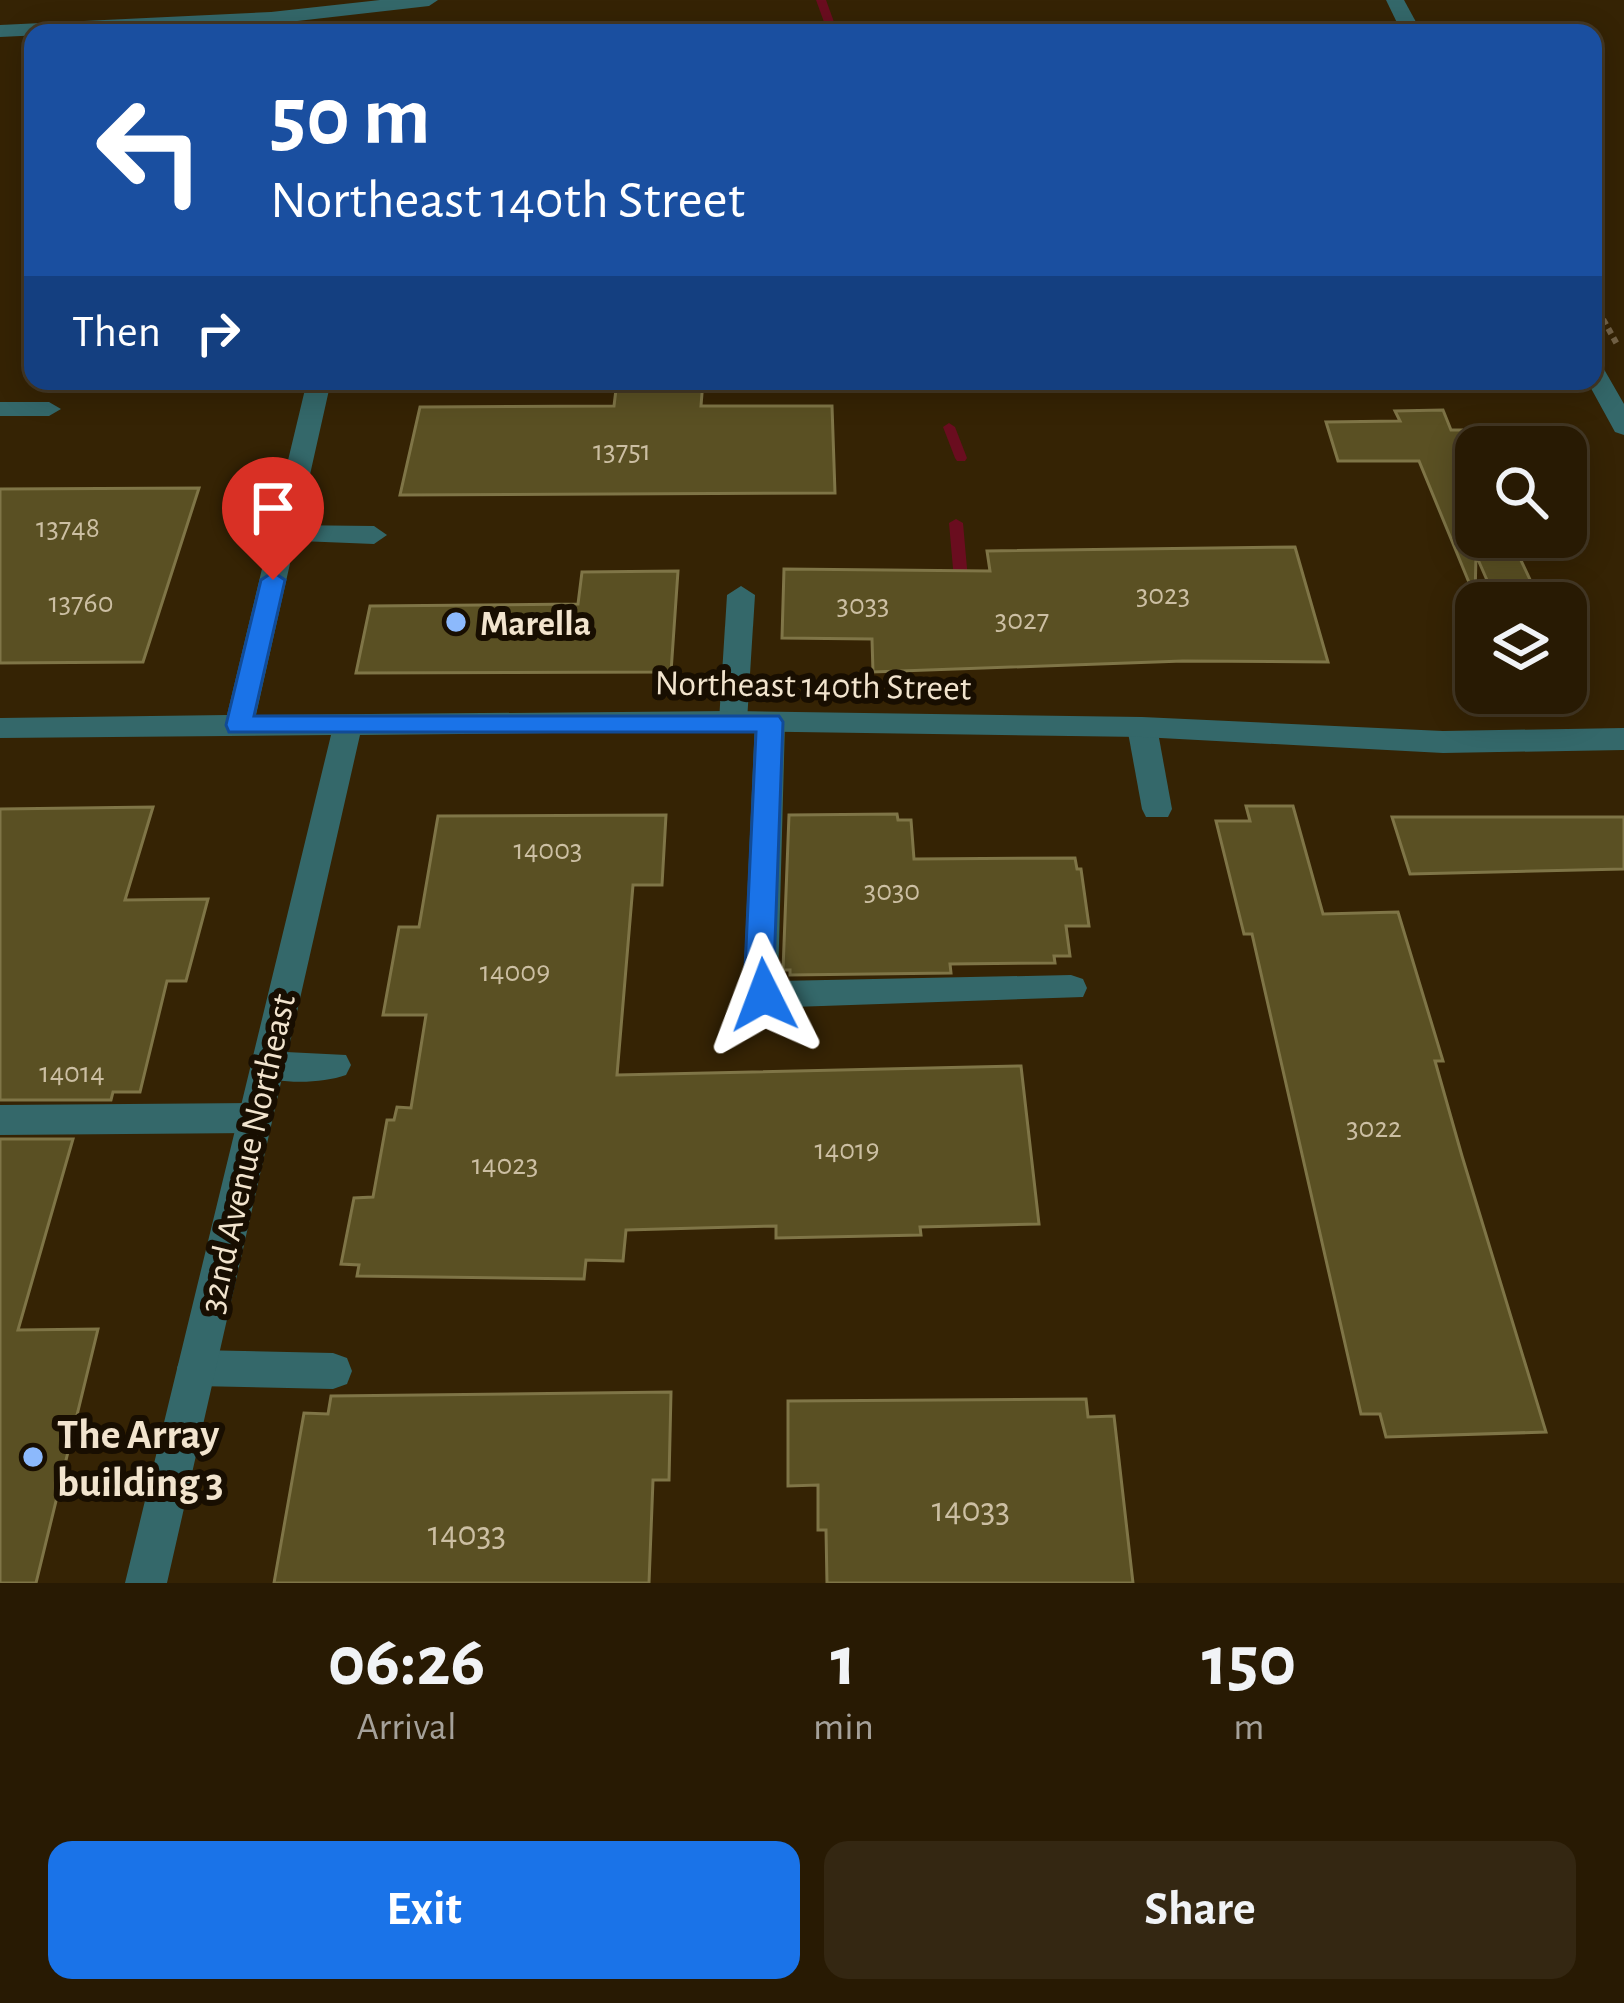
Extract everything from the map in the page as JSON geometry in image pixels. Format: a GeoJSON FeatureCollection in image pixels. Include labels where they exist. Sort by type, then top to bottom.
{"type":"FeatureCollection","features":[{"type":"Feature","properties":{"kind":"street"},"geometry":{"type":"LineString","coordinates":[[146,24],[271,18],[429,0]]}},
{"type":"Feature","properties":{"kind":"street"},"geometry":{"type":"LineString","coordinates":[[402,24],[407,1]]}},
{"type":"Feature","properties":{"kind":"street"},"geometry":{"type":"LineString","coordinates":[[1602,386],[1624,427]]}},
{"type":"Feature","properties":{"kind":"street"},"geometry":{"type":"LineString","coordinates":[[239,725],[317,390]]}},
{"type":"Feature","properties":{"kind":"street"},"geometry":{"type":"LineString","coordinates":[[0,409],[49,409]]}},
{"type":"Feature","properties":{"kind":"street"},"geometry":{"type":"LineString","coordinates":[[284,534],[374,535]]}},
{"type":"Feature","properties":{"kind":"street"},"geometry":{"type":"LineString","coordinates":[[733,721],[741,596]]}},
{"type":"Feature","properties":{"kind":"street","name":"Northeast 140th Street"},"geometry":{"type":"LineString","coordinates":[[0,728],[733,721],[1142,727],[1443,742],[1624,739]]}},
{"type":"Feature","properties":{"kind":"street"},"geometry":{"type":"LineString","coordinates":[[770,722],[760,969],[764,995],[1071,988]]}},
{"type":"Feature","properties":{"kind":"street","name":"32nd Avenue Northeast"},"geometry":{"type":"LineString","coordinates":[[146,1583],[348,724]]}},
{"type":"Feature","properties":{"kind":"street"},"geometry":{"type":"LineString","coordinates":[[1142,727],[1157,809]]}},
{"type":"Feature","properties":{"kind":"street"},"geometry":{"type":"LineString","coordinates":[[266,1065],[334,1065]]}},
{"type":"Feature","properties":{"kind":"street"},"geometry":{"type":"LineString","coordinates":[[0,1120],[254,1118]]}},
{"type":"Feature","properties":{"kind":"street"},"geometry":{"type":"LineString","coordinates":[[196,1368],[332,1370]]}},
{"type":"Feature","properties":{"kind":"path"},"geometry":{"type":"LineString","coordinates":[[1602,318],[1624,358]]}},
{"type":"Feature","properties":{"kind":"building"},"geometry":{"type":"Polygon","coordinates":[[[616,390],[702,390],[701,406],[832,406],[835,493],[400,495],[420,407],[614,406],[616,390]]]}},
{"type":"Feature","properties":{"kind":"building"},"geometry":{"type":"Polygon","coordinates":[[[1443,410],[1455,430],[1455,548],[1419,461],[1338,461],[1326,422],[1400,421],[1395,411],[1443,410]]]}},
{"type":"Feature","properties":{"kind":"building"},"geometry":{"type":"Polygon","coordinates":[[[199,488],[143,662],[0,663],[0,489],[199,488]]]}},
{"type":"Feature","properties":{"kind":"building"},"geometry":{"type":"Polygon","coordinates":[[[1295,547],[1328,662],[1183,661],[873,672],[872,639],[782,638],[784,569],[990,571],[987,551],[1295,547]]]}},
{"type":"Feature","properties":{"kind":"building"},"geometry":{"type":"Polygon","coordinates":[[[1459,558],[1476,558],[1475,582],[1469,582],[1459,558]]]}},
{"type":"Feature","properties":{"kind":"building"},"geometry":{"type":"Polygon","coordinates":[[[1477,558],[1520,558],[1531,582],[1488,582],[1477,558]]]}},
{"type":"Feature","properties":{"kind":"building"},"geometry":{"type":"Polygon","coordinates":[[[678,571],[671,672],[356,673],[370,606],[578,604],[582,572],[678,571]]]}},
{"type":"Feature","properties":{"kind":"building"},"geometry":{"type":"Polygon","coordinates":[[[1246,806],[1293,806],[1323,914],[1398,912],[1443,1061],[1435,1061],[1462,1156],[1546,1432],[1386,1437],[1380,1414],[1361,1414],[1252,934],[1244,934],[1216,821],[1250,821],[1246,806]]]}},
{"type":"Feature","properties":{"kind":"building"},"geometry":{"type":"Polygon","coordinates":[[[153,807],[125,900],[208,899],[186,981],[167,981],[140,1092],[113,1092],[111,1100],[0,1100],[0,809],[153,807]]]}},
{"type":"Feature","properties":{"kind":"building"},"geometry":{"type":"Polygon","coordinates":[[[897,814],[898,820],[911,820],[914,859],[1075,858],[1081,869],[1089,926],[1066,926],[1070,956],[1054,956],[1055,963],[950,964],[951,973],[790,975],[790,970],[783,970],[789,815],[897,814]]]}},
{"type":"Feature","properties":{"kind":"building"},"geometry":{"type":"Polygon","coordinates":[[[666,815],[662,885],[633,885],[617,1075],[1021,1066],[1039,1224],[920,1227],[921,1235],[776,1238],[776,1226],[626,1230],[623,1261],[586,1260],[584,1279],[357,1276],[359,1265],[341,1264],[354,1198],[373,1197],[387,1120],[394,1120],[397,1107],[411,1108],[426,1015],[383,1015],[399,927],[419,927],[438,816],[666,815]]]}},
{"type":"Feature","properties":{"kind":"building"},"geometry":{"type":"Polygon","coordinates":[[[1392,817],[1624,817],[1624,869],[1410,874],[1392,817]]]}},
{"type":"Feature","properties":{"kind":"building","name":"The Array building 3"},"geometry":{"type":"Polygon","coordinates":[[[0,1139],[73,1139],[18,1330],[98,1329],[36,1583],[0,1583],[0,1139]]]}},
{"type":"Feature","properties":{"kind":"building"},"geometry":{"type":"Polygon","coordinates":[[[671,1392],[669,1480],[653,1480],[649,1583],[274,1583],[304,1413],[328,1414],[331,1396],[671,1392]]]}},
{"type":"Feature","properties":{"kind":"building"},"geometry":{"type":"Polygon","coordinates":[[[1086,1399],[1088,1417],[1114,1416],[1133,1583],[827,1583],[826,1530],[818,1530],[818,1485],[788,1486],[788,1401],[1086,1399]]]}},
{"type":"Feature","properties":{"kind":"waterway"},"geometry":{"type":"LineString","coordinates":[[821,0],[830,24]]}},
{"type":"Feature","properties":{"kind":"waterway"},"geometry":{"type":"LineString","coordinates":[[949,427],[961,458]]}},
{"type":"Feature","properties":{"kind":"waterway"},"geometry":{"type":"LineString","coordinates":[[956,523],[962,591]]}},
{"type":"Feature","properties":{"kind":"place","name":"Marella"},"geometry":{"type":"Point","coordinates":[456,622]}},
{"type":"Feature","properties":{"kind":"place","name":"The Array building 3"},"geometry":{"type":"Point","coordinates":[33,1457]}},
{"type":"Feature","properties":{"kind":"route"},"geometry":{"type":"LineString","coordinates":[[273,580],[239,725],[770,722],[760,969],[764,995]]}}]}
